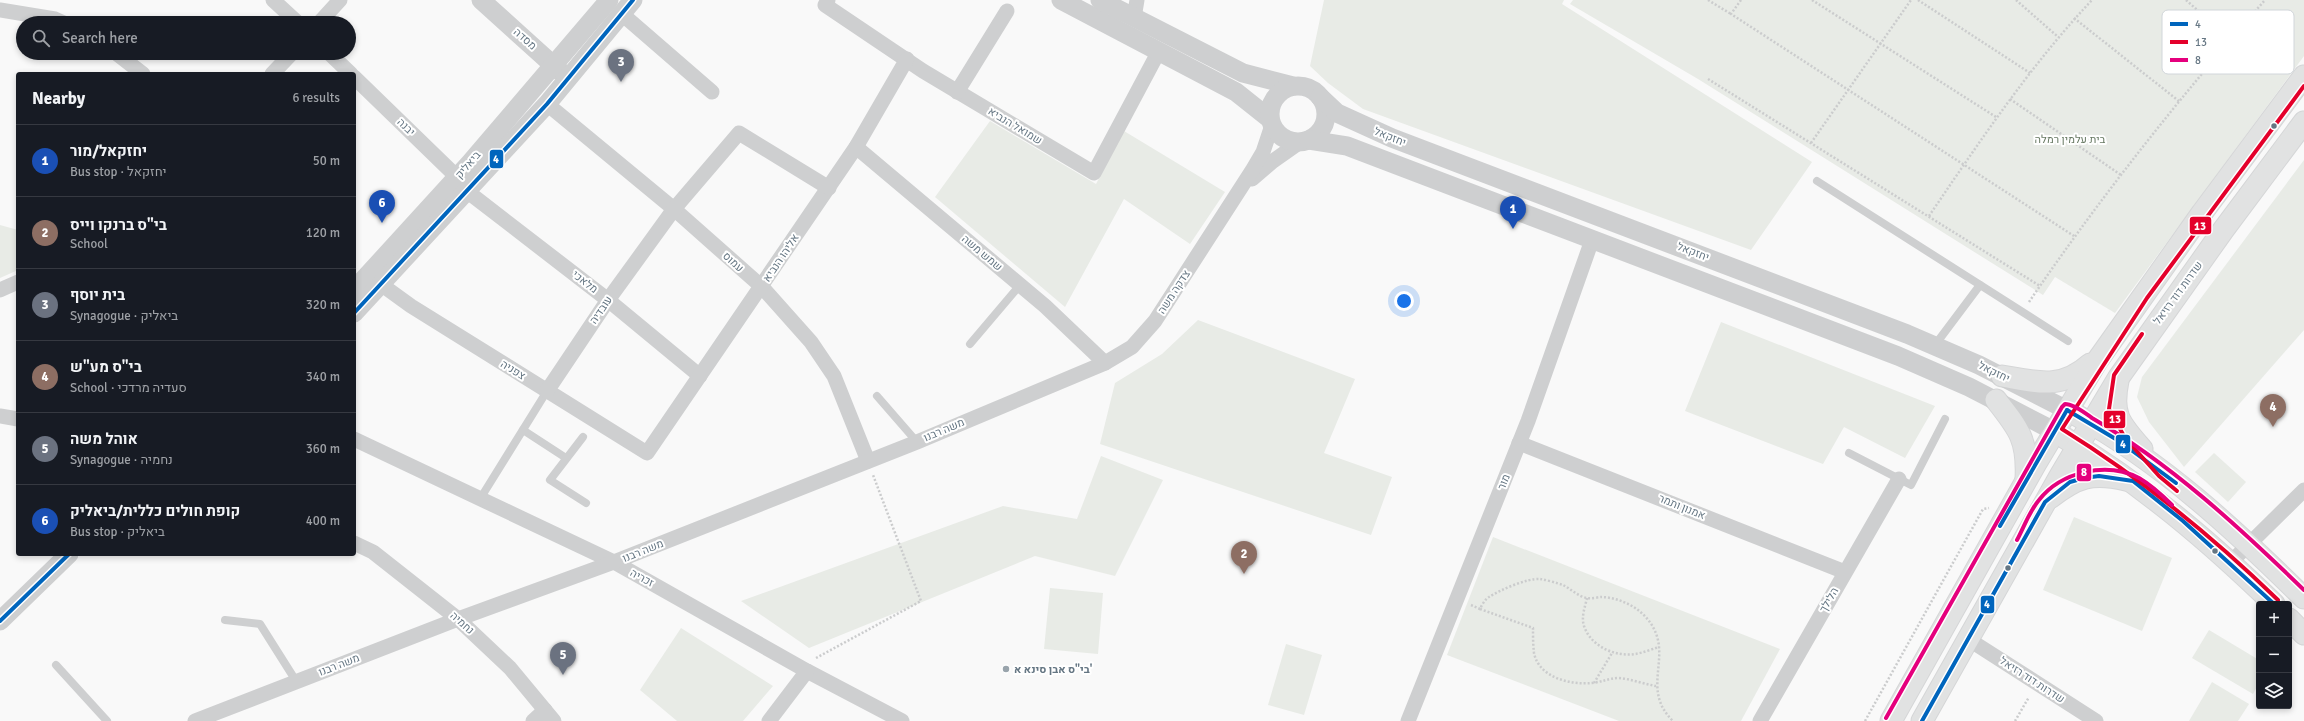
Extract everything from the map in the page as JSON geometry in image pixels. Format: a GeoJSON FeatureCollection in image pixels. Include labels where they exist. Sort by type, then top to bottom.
{"type":"FeatureCollection","features":[{"type":"Feature","properties":{"kind":"main road"},"geometry":{"type":"LineString","coordinates":[[1891,721],[2025,481],[2101,354],[2304,76]]}},
{"type":"Feature","properties":{"kind":"main road","name":"שדרות דוד רזיאל"},"geometry":{"type":"LineString","coordinates":[[1922,721],[2077,445],[2119,376],[2224,229],[2304,122]]}},
{"type":"Feature","properties":{"kind":"main road"},"geometry":{"type":"LineString","coordinates":[[2002,376],[2043,383],[2064,381],[2078,375],[2101,354]]}},
{"type":"Feature","properties":{"kind":"main road"},"geometry":{"type":"LineString","coordinates":[[2119,376],[2115,408],[2129,434],[2163,472]]}},
{"type":"Feature","properties":{"kind":"main road"},"geometry":{"type":"LineString","coordinates":[[1996,400],[2016,426],[2023,440],[2027,456],[2025,481]]}},
{"type":"Feature","properties":{"kind":"main road"},"geometry":{"type":"LineString","coordinates":[[2067,410],[2090,423],[2163,472],[2249,545],[2304,598]]}},
{"type":"Feature","properties":{"kind":"main road"},"geometry":{"type":"LineString","coordinates":[[2054,431],[2133,481],[2184,521],[2271,601]]}},
{"type":"Feature","properties":{"kind":"main road"},"geometry":{"type":"LineString","coordinates":[[2045,502],[2070,482],[2084,478],[2099,476],[2133,481]]}},
{"type":"Feature","properties":{"kind":"main road"},"geometry":{"type":"LineString","coordinates":[[2292,622],[2304,634]]}},
{"type":"Feature","properties":{"kind":"street"},"geometry":{"type":"LineString","coordinates":[[273,0],[290,16]]}},
{"type":"Feature","properties":{"kind":"street"},"geometry":{"type":"LineString","coordinates":[[325,16],[340,0]]}},
{"type":"Feature","properties":{"kind":"street","name":"מסדה"},"geometry":{"type":"LineString","coordinates":[[481,0],[554,64],[568,79]]}},
{"type":"Feature","properties":{"kind":"street","name":"ביאליק"},"geometry":{"type":"LineString","coordinates":[[356,312],[382,285],[463,185],[554,64],[609,0]]}},
{"type":"Feature","properties":{"kind":"street","name":"שמואל הנביא"},"geometry":{"type":"LineString","coordinates":[[828,0],[825,5],[957,92],[1094,174],[1159,51]]}},
{"type":"Feature","properties":{"kind":"street"},"geometry":{"type":"LineString","coordinates":[[1062,0],[1236,92],[1271,122],[1283,138],[1348,146],[1919,365],[1996,400],[2054,431]]}},
{"type":"Feature","properties":{"kind":"street"},"geometry":{"type":"LineString","coordinates":[[1100,0],[1136,9],[1243,73],[1292,86],[1308,88],[1320,97],[1324,104],[1325,121],[1316,136],[1304,141]]}},
{"type":"Feature","properties":{"kind":"street","name":"ביאליק"},"geometry":{"type":"LineString","coordinates":[[356,288],[547,104],[628,7],[712,92]]}},
{"type":"Feature","properties":{"kind":"street"},"geometry":{"type":"LineString","coordinates":[[0,10],[37,16]]}},
{"type":"Feature","properties":{"kind":"street"},"geometry":{"type":"LineString","coordinates":[[957,92],[1008,11]]}},
{"type":"Feature","properties":{"kind":"street","name":"אליהו הנביא"},"geometry":{"type":"LineString","coordinates":[[647,453],[829,188],[856,147],[907,59]]}},
{"type":"Feature","properties":{"kind":"street"},"geometry":{"type":"LineString","coordinates":[[125,60],[140,72]]}},
{"type":"Feature","properties":{"kind":"street"},"geometry":{"type":"LineString","coordinates":[[274,72],[285,60]]}},
{"type":"Feature","properties":{"kind":"street"},"geometry":{"type":"LineString","coordinates":[[336,60],[348,72]]}},
{"type":"Feature","properties":{"kind":"street","name":"יבנה"},"geometry":{"type":"LineString","coordinates":[[356,79],[463,185]]}},
{"type":"Feature","properties":{"kind":"street"},"geometry":{"type":"LineString","coordinates":[[1271,122],[1270,110],[1277,95],[1292,86]]}},
{"type":"Feature","properties":{"kind":"street","name":"יחזקאל"},"geometry":{"type":"LineString","coordinates":[[1320,97],[1337,112],[1392,138],[1935,345],[2002,376],[2067,410]]}},
{"type":"Feature","properties":{"kind":"street","name":"עמוס"},"geometry":{"type":"LineString","coordinates":[[547,104],[674,210],[762,287],[811,342],[834,376],[868,461]]}},
{"type":"Feature","properties":{"kind":"street","name":"צדקה משה"},"geometry":{"type":"LineString","coordinates":[[1086,370],[1105,363],[1132,347],[1155,321],[1263,152],[1271,122]]}},
{"type":"Feature","properties":{"kind":"street","name":"עובדיה"},"geometry":{"type":"LineString","coordinates":[[547,391],[608,300],[674,210],[739,133],[829,188]]}},
{"type":"Feature","properties":{"kind":"street","name":"צדקה משה"},"geometry":{"type":"LineString","coordinates":[[1239,191],[1273,161],[1304,141]]}},
{"type":"Feature","properties":{"kind":"street","name":"שמש משה"},"geometry":{"type":"LineString","coordinates":[[856,147],[1020,285],[1105,363]]}},
{"type":"Feature","properties":{"kind":"street","name":"מלאכי"},"geometry":{"type":"LineString","coordinates":[[463,185],[608,300],[700,376]]}},
{"type":"Feature","properties":{"kind":"street","name":"מור"},"geometry":{"type":"LineString","coordinates":[[1408,721],[1520,443],[1592,240]]}},
{"type":"Feature","properties":{"kind":"street"},"geometry":{"type":"LineString","coordinates":[[0,290],[16,283]]}},
{"type":"Feature","properties":{"kind":"street","name":"צפניה"},"geometry":{"type":"LineString","coordinates":[[382,285],[411,306],[647,453]]}},
{"type":"Feature","properties":{"kind":"street","name":"משה רבנו"},"geometry":{"type":"LineString","coordinates":[[196,721],[458,619],[614,562],[917,442],[1086,370]]}},
{"type":"Feature","properties":{"kind":"street"},"geometry":{"type":"LineString","coordinates":[[0,416],[16,419]]}},
{"type":"Feature","properties":{"kind":"street","name":"זכריה"},"geometry":{"type":"LineString","coordinates":[[356,440],[614,562],[803,669],[902,721]]}},
{"type":"Feature","properties":{"kind":"street","name":"אמנון ותמר"},"geometry":{"type":"LineString","coordinates":[[1520,443],[1845,572]]}},
{"type":"Feature","properties":{"kind":"street","name":"הלילך"},"geometry":{"type":"LineString","coordinates":[[1760,721],[1899,479]]}},
{"type":"Feature","properties":{"kind":"street"},"geometry":{"type":"LineString","coordinates":[[2230,563],[2304,490]]}},
{"type":"Feature","properties":{"kind":"street","name":"נחמיה"},"geometry":{"type":"LineString","coordinates":[[356,544],[373,552],[458,619],[510,668],[550,715]]}},
{"type":"Feature","properties":{"kind":"street"},"geometry":{"type":"LineString","coordinates":[[4,611],[67,556]]}},
{"type":"Feature","properties":{"kind":"street","name":"שדרות דוד רזיאל"},"geometry":{"type":"LineString","coordinates":[[1968,639],[2096,721]]}},
{"type":"Feature","properties":{"kind":"street"},"geometry":{"type":"LineString","coordinates":[[769,721],[803,669]]}},
{"type":"Feature","properties":{"kind":"street"},"geometry":{"type":"LineString","coordinates":[[533,721],[550,715]]}},
{"type":"Feature","properties":{"kind":"lane"},"geometry":{"type":"LineString","coordinates":[[1817,181],[2068,342]]}},
{"type":"Feature","properties":{"kind":"lane"},"geometry":{"type":"LineString","coordinates":[[970,344],[1020,285]]}},
{"type":"Feature","properties":{"kind":"lane"},"geometry":{"type":"LineString","coordinates":[[1935,345],[1980,285]]}},
{"type":"Feature","properties":{"kind":"lane","name":"עובדיה"},"geometry":{"type":"LineString","coordinates":[[480,499],[547,391]]}},
{"type":"Feature","properties":{"kind":"lane"},"geometry":{"type":"LineString","coordinates":[[877,396],[917,442]]}},
{"type":"Feature","properties":{"kind":"lane"},"geometry":{"type":"LineString","coordinates":[[1849,453],[1912,485],[1945,419]]}},
{"type":"Feature","properties":{"kind":"lane"},"geometry":{"type":"LineString","coordinates":[[523,430],[566,458]]}},
{"type":"Feature","properties":{"kind":"lane"},"geometry":{"type":"LineString","coordinates":[[583,437],[550,480],[586,504]]}},
{"type":"Feature","properties":{"kind":"lane"},"geometry":{"type":"LineString","coordinates":[[225,620],[260,624],[296,681]]}},
{"type":"Feature","properties":{"kind":"lane"},"geometry":{"type":"LineString","coordinates":[[56,665],[107,721]]}},
{"type":"Feature","properties":{"kind":"path"},"geometry":{"type":"LineString","coordinates":[[1708,0],[2074,236]]}},
{"type":"Feature","properties":{"kind":"path"},"geometry":{"type":"LineString","coordinates":[[1731,14],[1741,0]]}},
{"type":"Feature","properties":{"kind":"path"},"geometry":{"type":"LineString","coordinates":[[1812,0],[1996,117]]}},
{"type":"Feature","properties":{"kind":"path"},"geometry":{"type":"LineString","coordinates":[[1811,143],[1911,0]]}},
{"type":"Feature","properties":{"kind":"path"},"geometry":{"type":"LineString","coordinates":[[1918,0],[2030,73]]}},
{"type":"Feature","properties":{"kind":"path"},"geometry":{"type":"LineString","coordinates":[[2016,0],[2057,36]]}},
{"type":"Feature","properties":{"kind":"path"},"geometry":{"type":"LineString","coordinates":[[1929,216],[1996,117],[2057,36],[2092,0]]}},
{"type":"Feature","properties":{"kind":"path"},"geometry":{"type":"LineString","coordinates":[[2186,0],[2197,10]]}},
{"type":"Feature","properties":{"kind":"path"},"geometry":{"type":"LineString","coordinates":[[2256,10],[2265,0]]}},
{"type":"Feature","properties":{"kind":"path"},"geometry":{"type":"LineString","coordinates":[[2074,18],[2180,102]]}},
{"type":"Feature","properties":{"kind":"path"},"geometry":{"type":"LineString","coordinates":[[2023,312],[2074,236],[2203,74]]}},
{"type":"Feature","properties":{"kind":"path"},"geometry":{"type":"LineString","coordinates":[[1708,79],[2040,286]]}},
{"type":"Feature","properties":{"kind":"path"},"geometry":{"type":"LineString","coordinates":[[2010,99],[2121,175]]}},
{"type":"Feature","properties":{"kind":"path"},"geometry":{"type":"LineString","coordinates":[[803,669],[921,601],[868,461]]}},
{"type":"Feature","properties":{"kind":"path"},"geometry":{"type":"LineString","coordinates":[[1865,721],[1983,508],[2012,506]]}},
{"type":"Feature","properties":{"kind":"path"},"geometry":{"type":"LineString","coordinates":[[1480,609],[1488,597],[1523,581],[1540,579],[1563,585],[1587,598],[1620,600],[1639,610],[1653,627],[1659,647],[1656,686],[1660,702],[1666,714],[1673,721]]}},
{"type":"Feature","properties":{"kind":"path"},"geometry":{"type":"LineString","coordinates":[[1457,598],[1480,609],[1533,628],[1534,654],[1542,668],[1557,678],[1574,683],[1594,683],[1607,679],[1622,678],[1656,686]]}},
{"type":"Feature","properties":{"kind":"path"},"geometry":{"type":"LineString","coordinates":[[1587,598],[1583,617],[1584,627],[1595,642],[1612,653],[1635,654],[1659,647]]}},
{"type":"Feature","properties":{"kind":"path"},"geometry":{"type":"LineString","coordinates":[[1594,683],[1612,653]]}},
{"type":"Feature","properties":{"kind":"path"},"geometry":{"type":"LineString","coordinates":[[2015,721],[2037,683]]}},
{"type":"Feature","properties":{"kind":"green space"},"geometry":{"type":"Polygon","coordinates":[[[1324,0],[1564,0],[1562,4],[1812,162],[1751,250],[1363,109],[1328,83],[1310,66],[1324,0]]]}},
{"type":"Feature","properties":{"kind":"green space","name":"בית עלמין רמלה"},"geometry":{"type":"Polygon","coordinates":[[[1573,0],[2304,0],[2304,56],[2294,70],[2294,10],[2162,10],[2162,74],[2291,74],[2115,313],[2055,277],[2043,295],[1698,79],[1570,4],[1573,0]]]}},
{"type":"Feature","properties":{"kind":"green space"},"geometry":{"type":"Polygon","coordinates":[[[990,121],[1096,184],[1124,131],[1225,192],[1190,244],[1124,199],[1065,307],[935,197],[990,121]]]}},
{"type":"Feature","properties":{"kind":"green space"},"geometry":{"type":"Polygon","coordinates":[[[2304,160],[2304,330],[2184,467],[2149,422],[2137,397],[2142,377],[2304,160]]]}},
{"type":"Feature","properties":{"kind":"green space"},"geometry":{"type":"Polygon","coordinates":[[[0,225],[16,229],[16,271],[0,278],[0,225]]]}},
{"type":"Feature","properties":{"kind":"green space"},"geometry":{"type":"Polygon","coordinates":[[[1198,320],[1355,379],[1324,453],[1392,477],[1371,535],[1100,444],[1115,383],[1162,354],[1198,320]]]}},
{"type":"Feature","properties":{"kind":"green space"},"geometry":{"type":"Polygon","coordinates":[[[1721,322],[1935,406],[1905,458],[1844,427],[1823,464],[1685,411],[1721,322]]]}},
{"type":"Feature","properties":{"kind":"green space"},"geometry":{"type":"Polygon","coordinates":[[[2214,453],[2246,482],[2228,502],[2195,472],[2214,453]]]}},
{"type":"Feature","properties":{"kind":"green space"},"geometry":{"type":"Polygon","coordinates":[[[1101,456],[1163,480],[1115,576],[1035,556],[809,648],[741,601],[1003,506],[1077,519],[1101,456]]]}},
{"type":"Feature","properties":{"kind":"green space"},"geometry":{"type":"Polygon","coordinates":[[[2074,517],[2172,558],[2142,631],[2043,590],[2074,517]]]}},
{"type":"Feature","properties":{"kind":"green space"},"geometry":{"type":"Polygon","coordinates":[[[1493,537],[1780,649],[1741,721],[1619,721],[1447,655],[1493,537]]]}},
{"type":"Feature","properties":{"kind":"green space"},"geometry":{"type":"Polygon","coordinates":[[[1050,588],[1103,593],[1098,654],[1044,649],[1050,588]]]}},
{"type":"Feature","properties":{"kind":"green space"},"geometry":{"type":"Polygon","coordinates":[[[681,628],[773,686],[743,721],[677,721],[640,690],[681,628]]]}},
{"type":"Feature","properties":{"kind":"green space"},"geometry":{"type":"Polygon","coordinates":[[[2209,630],[2256,658],[2256,688],[2253,694],[2192,658],[2209,630]]]}},
{"type":"Feature","properties":{"kind":"green space"},"geometry":{"type":"Polygon","coordinates":[[[1286,644],[1322,655],[1304,715],[1268,705],[1286,644]]]}},
{"type":"Feature","properties":{"kind":"green space"},"geometry":{"type":"Polygon","coordinates":[[[2212,682],[2249,704],[2238,721],[2189,721],[2212,682]]]}},
{"type":"Feature","properties":{"kind":"transit line","name":"4"},"geometry":{"type":"LineString","coordinates":[[356,311],[547,104],[633,0]]}},
{"type":"Feature","properties":{"kind":"transit line","name":"13"},"geometry":{"type":"LineString","coordinates":[[2278,600],[2253,576],[2174,508],[2120,467],[2062,429],[2147,298],[2304,86]]}},
{"type":"Feature","properties":{"kind":"transit line","name":"13"},"geometry":{"type":"LineString","coordinates":[[2142,334],[2114,375],[2109,409],[2125,438],[2159,476],[2177,491]]}},
{"type":"Feature","properties":{"kind":"transit line","name":"8"},"geometry":{"type":"LineString","coordinates":[[1886,718],[2065,404],[2072,405],[2079,409],[2149,455],[2177,476],[2255,543],[2304,590]]}},
{"type":"Feature","properties":{"kind":"transit line","name":"4"},"geometry":{"type":"LineString","coordinates":[[2067,410],[2119,441],[2176,483]]}},
{"type":"Feature","properties":{"kind":"transit line","name":"4"},"geometry":{"type":"LineString","coordinates":[[2000,526],[2067,410]]}},
{"type":"Feature","properties":{"kind":"transit line","name":"8"},"geometry":{"type":"LineString","coordinates":[[2017,540],[2032,509],[2048,490],[2059,482],[2085,472],[2113,470],[2126,473],[2139,478],[2148,484],[2172,505]]}},
{"type":"Feature","properties":{"kind":"transit line","name":"4"},"geometry":{"type":"LineString","coordinates":[[1922,721],[2045,502],[2070,482],[2099,476],[2133,481],[2183,521],[2271,601]]}},
{"type":"Feature","properties":{"kind":"transit line","name":"4"},"geometry":{"type":"LineString","coordinates":[[0,621],[67,556]]}},
{"type":"Feature","properties":{"kind":"place","name":"בית יוסף"},"geometry":{"type":"Point","coordinates":[621,82]}},
{"type":"Feature","properties":{"kind":"place","name":"קופת חולים כללית/ביאליק"},"geometry":{"type":"Point","coordinates":[382,223]}},
{"type":"Feature","properties":{"kind":"place","name":"יחזקאל/מור"},"geometry":{"type":"Point","coordinates":[1513,229]}},
{"type":"Feature","properties":{"kind":"place","name":"בי\"ס מע\"ש"},"geometry":{"type":"Point","coordinates":[2273,427]}},
{"type":"Feature","properties":{"kind":"place","name":"בי\"ס ברנקו וייס"},"geometry":{"type":"Point","coordinates":[1244,574]}},
{"type":"Feature","properties":{"kind":"place","name":"בי\"ס אבן סינא א'"},"geometry":{"type":"Point","coordinates":[1006,669]}},
{"type":"Feature","properties":{"kind":"place","name":"אוהל משה"},"geometry":{"type":"Point","coordinates":[563,675]}}]}
